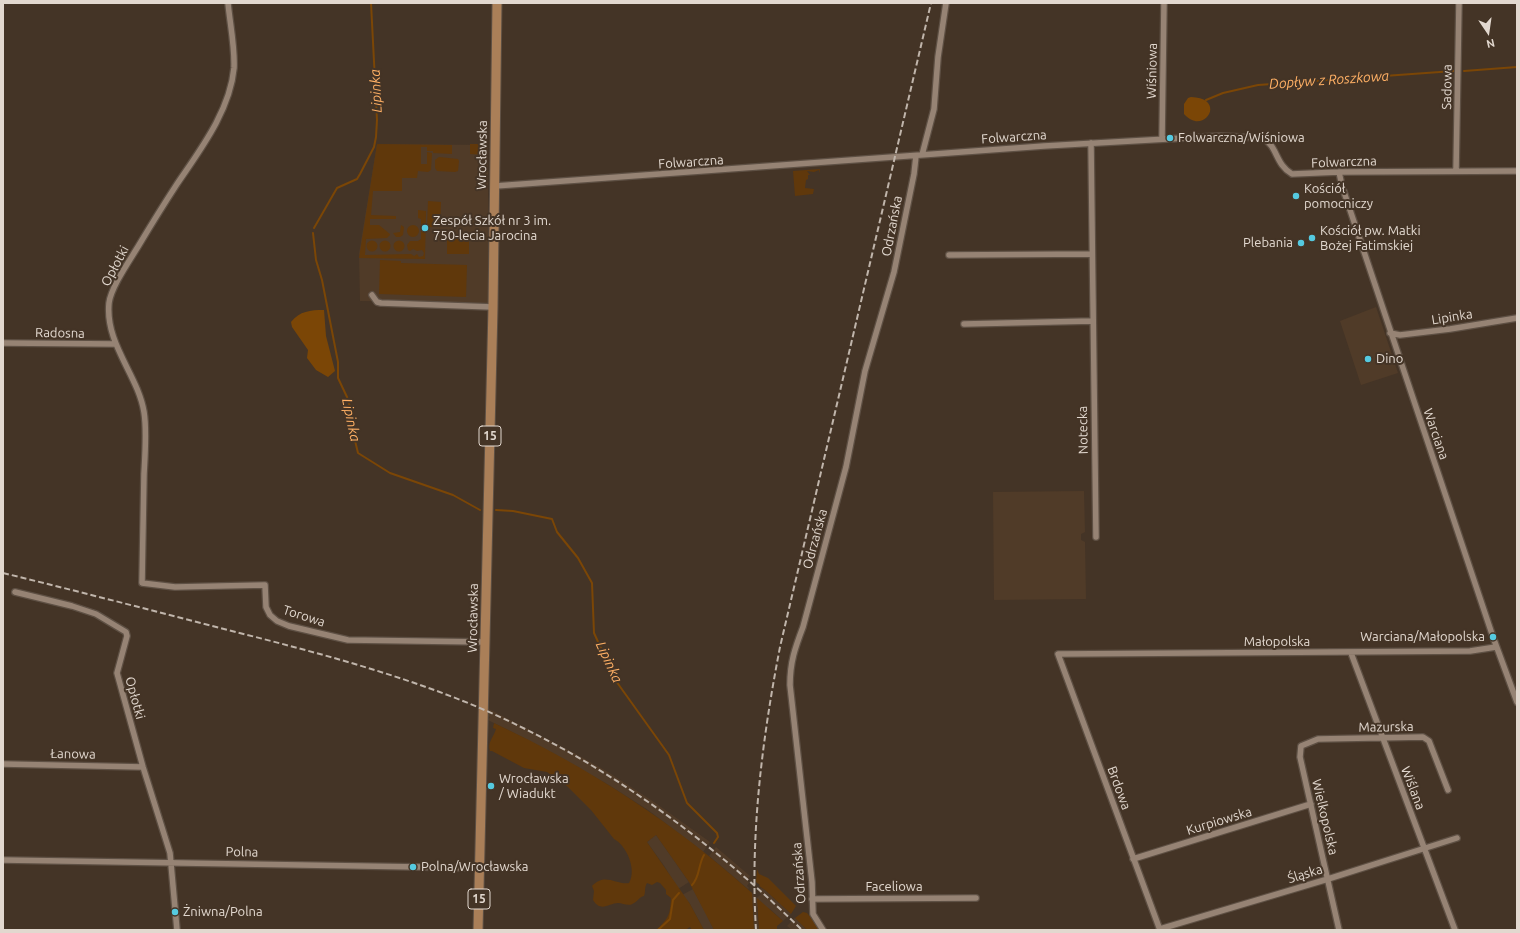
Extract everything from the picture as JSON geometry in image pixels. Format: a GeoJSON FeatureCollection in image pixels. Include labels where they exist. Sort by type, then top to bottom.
{"type":"FeatureCollection","features":[{"type":"Feature","properties":{"kind":"main road","name":"Wrocławska"},"geometry":{"type":"LineString","coordinates":[[478,930],[493,307],[497,3]]}},
{"type":"Feature","properties":{"kind":"street","name":"Opłotki"},"geometry":{"type":"LineString","coordinates":[[142,583],[145,449],[144,412],[137,388],[121,359],[116,344],[110,322],[109,302],[113,290],[124,270],[222,112],[230,88],[234,67],[228,3]]}},
{"type":"Feature","properties":{"kind":"street","name":"Odrzańska"},"geometry":{"type":"LineString","coordinates":[[823,930],[813,914],[811,874],[790,685],[790,667],[805,619],[846,466],[866,371],[894,272],[914,174],[934,109],[938,57],[946,3]]}},
{"type":"Feature","properties":{"kind":"street","name":"Wiśniowa"},"geometry":{"type":"LineString","coordinates":[[1162,139],[1164,3]]}},
{"type":"Feature","properties":{"kind":"street","name":"Sadowa"},"geometry":{"type":"LineString","coordinates":[[1456,171],[1459,3]]}},
{"type":"Feature","properties":{"kind":"street","name":"Folwarczna"},"geometry":{"type":"LineString","coordinates":[[495,186],[1091,143],[1220,136],[1258,137],[1268,141],[1285,170],[1292,174],[1339,172],[1517,171]]}},
{"type":"Feature","properties":{"kind":"street","name":"Notecka"},"geometry":{"type":"LineString","coordinates":[[1091,143],[1092,322],[1096,537]]}},
{"type":"Feature","properties":{"kind":"street","name":"Warciana"},"geometry":{"type":"LineString","coordinates":[[1339,172],[1342,186],[1390,334],[1496,647],[1517,702]]}},
{"type":"Feature","properties":{"kind":"street"},"geometry":{"type":"LineString","coordinates":[[949,255],[1092,254]]}},
{"type":"Feature","properties":{"kind":"street"},"geometry":{"type":"LineString","coordinates":[[372,295],[377,302],[384,304],[493,307]]}},
{"type":"Feature","properties":{"kind":"street","name":"Lipinka"},"geometry":{"type":"LineString","coordinates":[[1390,334],[1400,335],[1450,329],[1517,318]]}},
{"type":"Feature","properties":{"kind":"street"},"geometry":{"type":"LineString","coordinates":[[964,324],[1092,322]]}},
{"type":"Feature","properties":{"kind":"street","name":"Radosna"},"geometry":{"type":"LineString","coordinates":[[3,343],[116,344]]}},
{"type":"Feature","properties":{"kind":"street","name":"Torowa"},"geometry":{"type":"LineString","coordinates":[[142,583],[175,587],[265,585],[266,607],[270,615],[277,622],[348,640],[485,642]]}},
{"type":"Feature","properties":{"kind":"street","name":"Opłotki"},"geometry":{"type":"LineString","coordinates":[[15,592],[72,606],[96,614],[126,632],[127,636],[117,673],[143,767],[170,853],[177,930]]}},
{"type":"Feature","properties":{"kind":"street","name":"Małopolska"},"geometry":{"type":"LineString","coordinates":[[1058,654],[1351,653],[1470,651],[1496,647]]}},
{"type":"Feature","properties":{"kind":"street","name":"Wiślana"},"geometry":{"type":"LineString","coordinates":[[1351,653],[1455,930]]}},
{"type":"Feature","properties":{"kind":"street","name":"Brdowa"},"geometry":{"type":"LineString","coordinates":[[1058,654],[1160,930]]}},
{"type":"Feature","properties":{"kind":"street","name":"Mazurska"},"geometry":{"type":"LineString","coordinates":[[1300,757],[1301,746],[1318,739],[1423,737],[1429,741],[1448,790]]}},
{"type":"Feature","properties":{"kind":"street","name":"Wielkopolska"},"geometry":{"type":"LineString","coordinates":[[1300,757],[1339,930]]}},
{"type":"Feature","properties":{"kind":"street","name":"Łanowa"},"geometry":{"type":"LineString","coordinates":[[3,764],[143,767]]}},
{"type":"Feature","properties":{"kind":"street","name":"Kurpiowska"},"geometry":{"type":"LineString","coordinates":[[1133,859],[1311,804]]}},
{"type":"Feature","properties":{"kind":"street","name":"Śląska"},"geometry":{"type":"LineString","coordinates":[[1160,930],[1457,838]]}},
{"type":"Feature","properties":{"kind":"street","name":"Polna"},"geometry":{"type":"LineString","coordinates":[[3,860],[480,868]]}},
{"type":"Feature","properties":{"kind":"street","name":"Faceliowa"},"geometry":{"type":"LineString","coordinates":[[812,899],[976,898]]}},
{"type":"Feature","properties":{"kind":"shaded area"},"geometry":{"type":"Polygon","coordinates":[[[1191,97],[1202,99],[1208,103],[1210,109],[1209,114],[1205,119],[1199,121],[1192,120],[1184,114],[1184,104],[1188,98],[1191,97]]]}},
{"type":"Feature","properties":{"kind":"shaded area","name":"Zespół Szkół nr 3 im. 750-lecia Jarocina"},"geometry":{"type":"Polygon","coordinates":[[[377,144],[488,145],[488,303],[360,301],[359,254],[377,144]]]}},
{"type":"Feature","properties":{"kind":"shaded area"},"geometry":{"type":"Polygon","coordinates":[[[377,144],[452,145],[452,154],[433,153],[433,151],[427,151],[427,147],[421,147],[421,164],[427,164],[427,152],[432,153],[431,170],[428,172],[418,171],[417,178],[402,178],[402,191],[373,191],[371,215],[396,216],[396,219],[370,219],[370,225],[379,225],[390,235],[387,238],[366,239],[365,255],[411,254],[414,256],[417,254],[419,257],[423,256],[424,253],[422,250],[417,251],[413,249],[410,251],[408,250],[407,245],[410,241],[418,241],[421,239],[421,219],[418,218],[418,210],[426,211],[425,259],[359,258],[377,144]]]}},
{"type":"Feature","properties":{"kind":"shaded area"},"geometry":{"type":"Polygon","coordinates":[[[470,144],[481,144],[481,151],[487,151],[487,155],[470,154],[470,144]]]}},
{"type":"Feature","properties":{"kind":"shaded area"},"geometry":{"type":"Polygon","coordinates":[[[439,157],[458,159],[458,171],[437,171],[435,168],[435,160],[439,157]]]}},
{"type":"Feature","properties":{"kind":"shaded area"},"geometry":{"type":"Polygon","coordinates":[[[820,169],[819,174],[819,170],[814,172],[807,171],[810,175],[808,175],[808,179],[806,180],[805,188],[814,189],[813,194],[795,196],[793,171],[820,169]]]}},
{"type":"Feature","properties":{"kind":"shaded area"},"geometry":{"type":"Polygon","coordinates":[[[428,201],[441,202],[440,227],[427,227],[428,201]]]}},
{"type":"Feature","properties":{"kind":"shaded area"},"geometry":{"type":"Polygon","coordinates":[[[401,225],[404,227],[403,235],[396,237],[393,233],[400,232],[401,225]]]}},
{"type":"Feature","properties":{"kind":"shaded area"},"geometry":{"type":"Polygon","coordinates":[[[411,225],[415,225],[419,231],[415,237],[411,237],[407,233],[407,229],[411,225]]]}},
{"type":"Feature","properties":{"kind":"shaded area"},"geometry":{"type":"Polygon","coordinates":[[[447,235],[469,235],[469,254],[447,254],[447,235]]]}},
{"type":"Feature","properties":{"kind":"shaded area"},"geometry":{"type":"Polygon","coordinates":[[[385,240],[389,242],[391,246],[389,250],[385,252],[381,250],[379,246],[381,242],[385,240]]]}},
{"type":"Feature","properties":{"kind":"shaded area"},"geometry":{"type":"Polygon","coordinates":[[[399,240],[403,242],[405,246],[403,250],[399,252],[395,250],[393,246],[395,242],[399,240]]]}},
{"type":"Feature","properties":{"kind":"shaded area"},"geometry":{"type":"Polygon","coordinates":[[[370,241],[374,241],[376,242],[376,250],[370,251],[367,248],[367,244],[370,241]]]}},
{"type":"Feature","properties":{"kind":"shaded area"},"geometry":{"type":"Polygon","coordinates":[[[380,260],[401,261],[401,263],[467,265],[466,297],[379,294],[380,260]]]}},
{"type":"Feature","properties":{"kind":"shaded area"},"geometry":{"type":"Polygon","coordinates":[[[1376,307],[1398,373],[1361,385],[1340,321],[1376,307]]]}},
{"type":"Feature","properties":{"kind":"shaded area"},"geometry":{"type":"Polygon","coordinates":[[[314,310],[324,310],[326,336],[335,371],[328,377],[316,370],[307,358],[308,350],[292,327],[291,322],[302,313],[314,310]]]}},
{"type":"Feature","properties":{"kind":"shaded area"},"geometry":{"type":"Polygon","coordinates":[[[1084,491],[1085,532],[1081,534],[1081,540],[1085,542],[1086,599],[994,600],[993,492],[1084,491]]]}},
{"type":"Feature","properties":{"kind":"shaded area"},"geometry":{"type":"Polygon","coordinates":[[[489,709],[608,772],[654,802],[710,842],[703,852],[648,810],[607,784],[488,720],[490,717],[488,716],[489,709]]]}},
{"type":"Feature","properties":{"kind":"shaded area"},"geometry":{"type":"Polygon","coordinates":[[[494,723],[563,758],[629,798],[661,820],[723,867],[752,893],[754,930],[714,930],[689,882],[656,835],[647,842],[690,904],[704,930],[692,930],[690,927],[685,930],[656,930],[668,916],[671,898],[666,894],[666,890],[660,883],[657,882],[652,885],[647,883],[644,896],[632,904],[628,905],[615,903],[602,907],[596,904],[593,900],[594,891],[592,886],[597,882],[606,879],[629,883],[632,872],[627,853],[591,810],[567,786],[547,772],[524,768],[490,751],[489,745],[496,729],[493,728],[494,723]]]}},
{"type":"Feature","properties":{"kind":"shaded area"},"geometry":{"type":"Polygon","coordinates":[[[656,835],[689,882],[678,889],[665,867],[647,842],[656,835]]]}},
{"type":"Feature","properties":{"kind":"shaded area"},"geometry":{"type":"Polygon","coordinates":[[[716,847],[750,876],[747,880],[749,883],[747,886],[749,888],[748,889],[709,856],[716,847]]]}},
{"type":"Feature","properties":{"kind":"shaded area"},"geometry":{"type":"Polygon","coordinates":[[[757,869],[759,874],[768,878],[796,906],[791,914],[759,886],[760,885],[756,882],[757,869]]]}},
{"type":"Feature","properties":{"kind":"shaded area"},"geometry":{"type":"Polygon","coordinates":[[[761,888],[791,914],[783,921],[770,909],[757,907],[759,930],[754,930],[752,893],[757,898],[761,894],[758,891],[761,888]]]}},
{"type":"Feature","properties":{"kind":"shaded area"},"geometry":{"type":"Polygon","coordinates":[[[693,889],[714,930],[704,930],[690,904],[682,895],[693,889]]]}},
{"type":"Feature","properties":{"kind":"shaded area"},"geometry":{"type":"Polygon","coordinates":[[[757,898],[783,921],[777,926],[777,930],[759,930],[757,898]]]}},
{"type":"Feature","properties":{"kind":"shaded area"},"geometry":{"type":"Polygon","coordinates":[[[803,912],[807,913],[821,930],[807,930],[795,918],[803,912]]]}},
{"type":"Feature","properties":{"kind":"shaded area"},"geometry":{"type":"Polygon","coordinates":[[[795,918],[807,930],[792,930],[787,926],[795,918]]]}},
{"type":"Feature","properties":{"kind":"waterway","name":"Lipinka"},"geometry":{"type":"LineString","coordinates":[[314,228],[337,188],[357,179],[374,147],[377,120],[371,3]]}},
{"type":"Feature","properties":{"kind":"waterway","name":"Dopływ z Roszkowa"},"geometry":{"type":"LineString","coordinates":[[1464,71],[1517,67]]}},
{"type":"Feature","properties":{"kind":"waterway","name":"Dopływ z Roszkowa"},"geometry":{"type":"LineString","coordinates":[[1206,100],[1223,93],[1258,85],[1454,71]]}},
{"type":"Feature","properties":{"kind":"waterway","name":"Lipinka"},"geometry":{"type":"LineString","coordinates":[[313,233],[316,260],[322,280],[338,362],[338,378],[350,407],[350,420],[358,453],[390,473],[453,495],[480,510]]}},
{"type":"Feature","properties":{"kind":"waterway","name":"Lipinka"},"geometry":{"type":"LineString","coordinates":[[496,510],[513,511],[552,519],[557,532],[578,558],[592,583],[594,633],[616,681],[669,755],[687,803],[717,833],[718,837],[714,843]]}},
{"type":"Feature","properties":{"kind":"waterway","name":"Lipinka"},"geometry":{"type":"LineString","coordinates":[[692,885],[695,882],[704,855]]}},
{"type":"Feature","properties":{"kind":"waterway","name":"Lipinka"},"geometry":{"type":"LineString","coordinates":[[658,930],[670,919],[673,900],[679,893]]}},
{"type":"Feature","properties":{"kind":"railway"},"geometry":{"type":"LineString","coordinates":[[756,930],[756,823],[763,752],[780,647],[931,3]]}},
{"type":"Feature","properties":{"kind":"railway"},"geometry":{"type":"LineString","coordinates":[[3,573],[317,653],[378,671],[438,691],[468,703],[515,724],[560,747],[646,800],[727,862],[802,930]]}},
{"type":"Feature","properties":{"kind":"place","name":"Folwarczna/Wiśniowa"},"geometry":{"type":"Point","coordinates":[1170,138]}},
{"type":"Feature","properties":{"kind":"place","name":"Kościół pomocniczy"},"geometry":{"type":"Point","coordinates":[1296,196]}},
{"type":"Feature","properties":{"kind":"place","name":"Zespół Szkół nr 3 im. 750-lecia Jarocina"},"geometry":{"type":"Point","coordinates":[425,228]}},
{"type":"Feature","properties":{"kind":"place","name":"Kościół pw. Matki Bożej Fatimskiej"},"geometry":{"type":"Point","coordinates":[1312,238]}},
{"type":"Feature","properties":{"kind":"place","name":"Plebania"},"geometry":{"type":"Point","coordinates":[1301,243]}},
{"type":"Feature","properties":{"kind":"place","name":"Dino"},"geometry":{"type":"Point","coordinates":[1368,359]}},
{"type":"Feature","properties":{"kind":"place","name":"Warciana/Małopolska"},"geometry":{"type":"Point","coordinates":[1493,637]}},
{"type":"Feature","properties":{"kind":"place","name":"Wrocławska / Wiadukt"},"geometry":{"type":"Point","coordinates":[491,786]}},
{"type":"Feature","properties":{"kind":"place","name":"Polna/Wrocławska"},"geometry":{"type":"Point","coordinates":[413,867]}},
{"type":"Feature","properties":{"kind":"place","name":"Żniwna/Polna"},"geometry":{"type":"Point","coordinates":[175,912]}}]}
